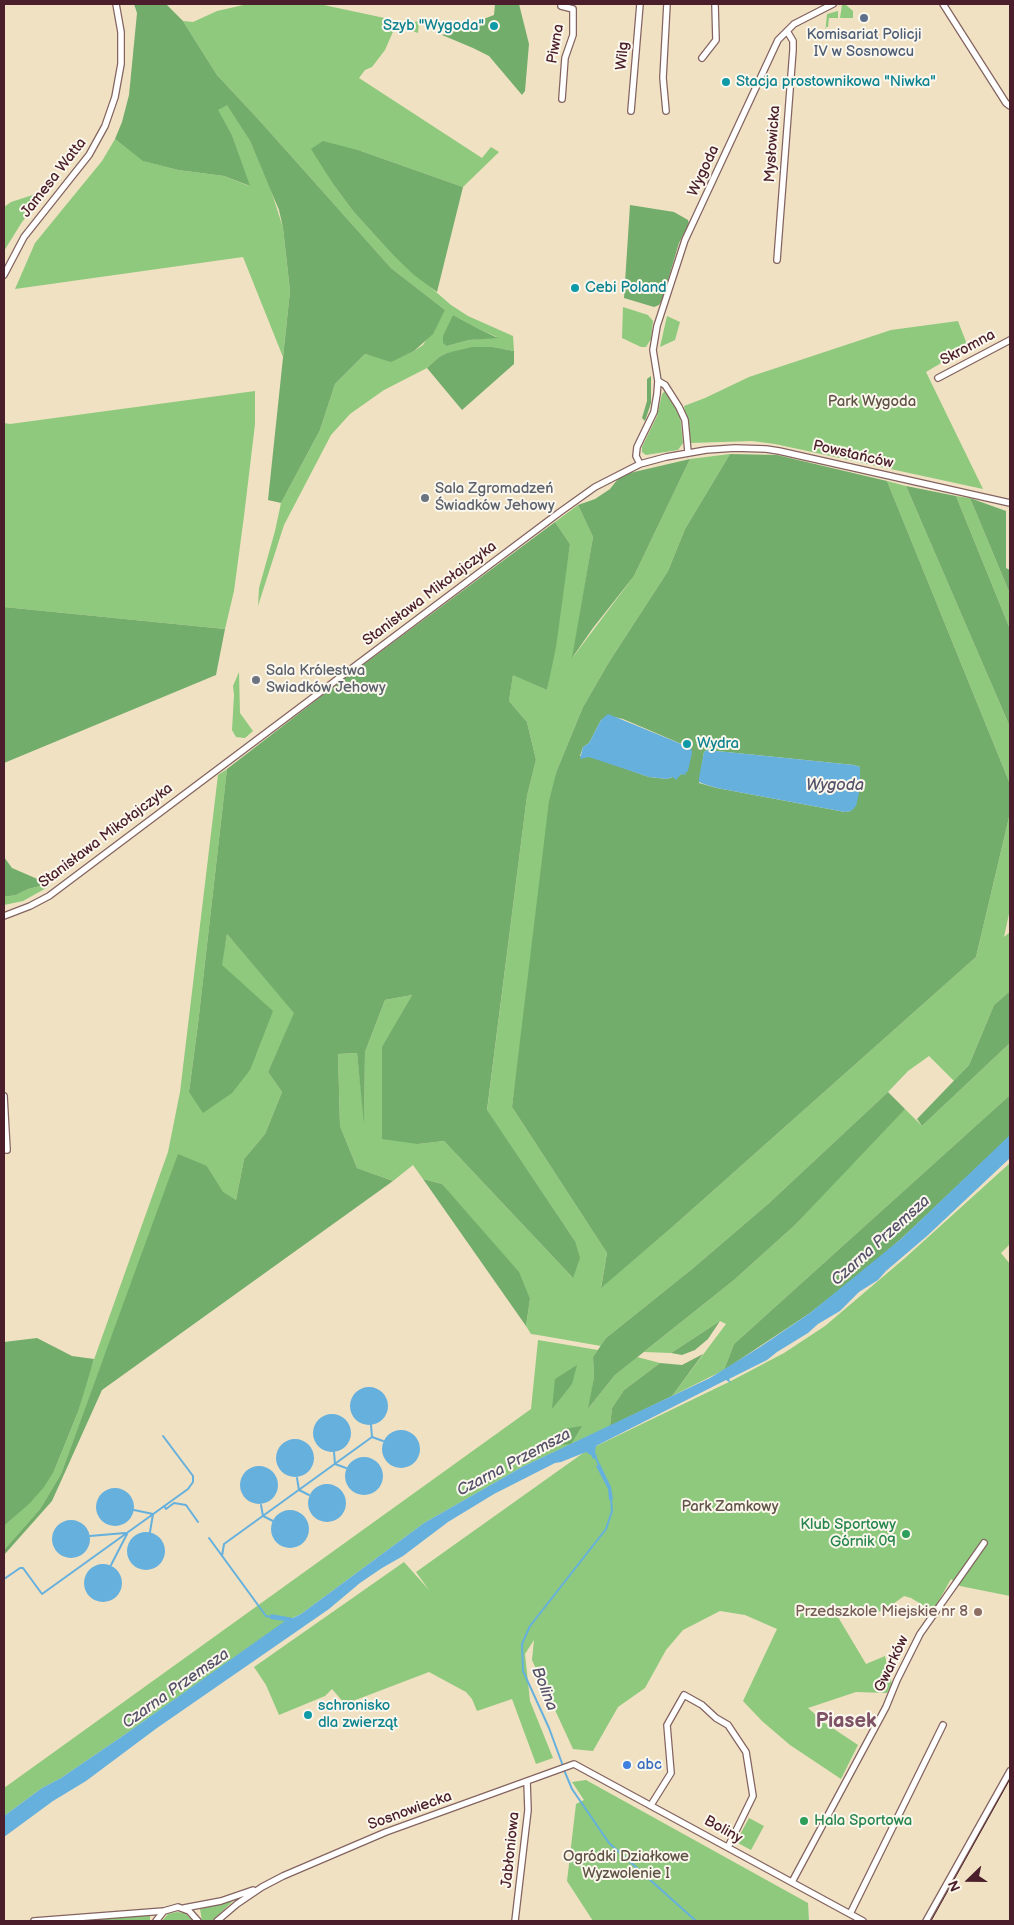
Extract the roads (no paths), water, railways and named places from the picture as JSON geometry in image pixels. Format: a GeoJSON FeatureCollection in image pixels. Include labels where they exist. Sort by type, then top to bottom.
{"type":"FeatureCollection","features":[{"type":"Feature","properties":{"kind":"street","name":"Jamesa Watta"},"geometry":{"type":"LineString","coordinates":[[4,274],[24,237],[89,155],[105,126],[115,97],[121,64],[121,32],[116,4]]}},
{"type":"Feature","properties":{"kind":"street","name":"Piwna"},"geometry":{"type":"LineString","coordinates":[[561,4],[561,6],[574,9],[573,35],[564,58],[562,99]]}},
{"type":"Feature","properties":{"kind":"street","name":"Wilg"},"geometry":{"type":"LineString","coordinates":[[631,111],[640,4]]}},
{"type":"Feature","properties":{"kind":"street"},"geometry":{"type":"LineString","coordinates":[[666,112],[663,78],[667,4]]}},
{"type":"Feature","properties":{"kind":"street"},"geometry":{"type":"LineString","coordinates":[[702,58],[716,40],[716,4]]}},
{"type":"Feature","properties":{"kind":"street","name":"Wygoda"},"geometry":{"type":"LineString","coordinates":[[640,464],[636,456],[638,447],[654,412],[658,381],[654,342],[657,326],[680,251],[773,49],[787,31],[801,20],[833,4]]}},
{"type":"Feature","properties":{"kind":"street"},"geometry":{"type":"LineString","coordinates":[[943,4],[1010,106]]}},
{"type":"Feature","properties":{"kind":"street","name":"Mysłowicka"},"geometry":{"type":"LineString","coordinates":[[777,260],[793,50],[793,40],[787,31]]}},
{"type":"Feature","properties":{"kind":"street","name":"Skromna"},"geometry":{"type":"LineString","coordinates":[[938,378],[1010,340]]}},
{"type":"Feature","properties":{"kind":"street"},"geometry":{"type":"LineString","coordinates":[[658,381],[666,385],[685,420],[688,452]]}},
{"type":"Feature","properties":{"kind":"street","name":"Powstańców"},"geometry":{"type":"LineString","coordinates":[[688,452],[734,448],[779,451],[1010,503]]}},
{"type":"Feature","properties":{"kind":"street","name":"Stanisława Mikołajczyka"},"geometry":{"type":"LineString","coordinates":[[4,916],[30,906],[48,896],[595,487],[640,464],[688,452]]}},
{"type":"Feature","properties":{"kind":"street"},"geometry":{"type":"LineString","coordinates":[[4,1096],[7,1150]]}},
{"type":"Feature","properties":{"kind":"street","name":"Gwarków"},"geometry":{"type":"LineString","coordinates":[[792,1882],[889,1700],[920,1634],[984,1543]]}},
{"type":"Feature","properties":{"kind":"street"},"geometry":{"type":"LineString","coordinates":[[651,1805],[671,1773],[667,1725],[684,1696],[702,1705],[716,1718],[728,1725],[746,1752],[753,1796],[728,1847]]}},
{"type":"Feature","properties":{"kind":"street"},"geometry":{"type":"LineString","coordinates":[[850,1914],[942,1725]]}},
{"type":"Feature","properties":{"kind":"street","name":"Boliny"},"geometry":{"type":"LineString","coordinates":[[570,1765],[578,1766],[863,1921]]}},
{"type":"Feature","properties":{"kind":"street","name":"Sosnowiecka"},"geometry":{"type":"LineString","coordinates":[[34,1921],[164,1911],[172,1908],[184,1908],[221,1901],[262,1886],[378,1836],[570,1765]]}},
{"type":"Feature","properties":{"kind":"street"},"geometry":{"type":"LineString","coordinates":[[926,1921],[1010,1771]]}},
{"type":"Feature","properties":{"kind":"street","name":"Jabłoniowa"},"geometry":{"type":"LineString","coordinates":[[515,1921],[528,1810],[527,1781]]}},
{"type":"Feature","properties":{"kind":"street","name":"Sosnowiecka"},"geometry":{"type":"LineString","coordinates":[[217,1921],[262,1886]]}},
{"type":"Feature","properties":{"kind":"street"},"geometry":{"type":"LineString","coordinates":[[184,1908],[194,1915],[198,1921]]}},
{"type":"Feature","properties":{"kind":"street"},"geometry":{"type":"LineString","coordinates":[[156,1921],[164,1911]]}},
{"type":"Feature","properties":{"kind":"street","name":"Sosnowiecka"},"geometry":{"type":"LineString","coordinates":[[76,1917],[85,1921]]}},
{"type":"Feature","properties":{"kind":"water"},"geometry":{"type":"Polygon","coordinates":[[[608,714],[691,748],[692,753],[686,775],[681,774],[676,780],[673,777],[667,779],[649,777],[589,757],[580,759],[583,747],[589,743],[601,720],[608,714]]]}},
{"type":"Feature","properties":{"kind":"water","name":"Wygoda"},"geometry":{"type":"Polygon","coordinates":[[[707,750],[860,767],[860,789],[856,806],[851,811],[845,812],[704,784],[699,782],[699,778],[704,752],[707,750]]]}},
{"type":"Feature","properties":{"kind":"water"},"geometry":{"type":"Polygon","coordinates":[[[1010,1135],[1010,1158],[927,1236],[878,1280],[859,1292],[840,1311],[767,1360],[729,1379],[731,1383],[726,1380],[596,1446],[595,1452],[597,1457],[593,1459],[586,1452],[555,1463],[494,1494],[448,1522],[403,1556],[360,1583],[329,1609],[4,1837],[4,1816],[42,1788],[61,1778],[124,1735],[285,1621],[270,1619],[271,1614],[293,1618],[301,1614],[424,1523],[522,1467],[710,1378],[810,1313],[901,1239],[1010,1135]]]}},
{"type":"Feature","properties":{"kind":"water"},"geometry":{"type":"Polygon","coordinates":[[[369,1387],[383,1392],[388,1406],[383,1420],[369,1425],[355,1420],[350,1406],[355,1392],[369,1387]]]}},
{"type":"Feature","properties":{"kind":"water"},"geometry":{"type":"Polygon","coordinates":[[[332,1414],[346,1419],[351,1433],[346,1447],[332,1452],[318,1447],[313,1433],[318,1419],[332,1414]]]}},
{"type":"Feature","properties":{"kind":"water"},"geometry":{"type":"Polygon","coordinates":[[[401,1430],[415,1435],[420,1449],[415,1463],[401,1468],[387,1463],[382,1449],[387,1435],[401,1430]]]}},
{"type":"Feature","properties":{"kind":"water"},"geometry":{"type":"Polygon","coordinates":[[[295,1439],[309,1444],[314,1458],[309,1472],[295,1477],[281,1472],[276,1458],[281,1444],[295,1439]]]}},
{"type":"Feature","properties":{"kind":"water"},"geometry":{"type":"Polygon","coordinates":[[[364,1457],[378,1462],[383,1476],[378,1490],[364,1495],[350,1490],[345,1476],[350,1462],[364,1457]]]}},
{"type":"Feature","properties":{"kind":"water"},"geometry":{"type":"Polygon","coordinates":[[[600,1464],[611,1487],[613,1499],[609,1500],[608,1489],[596,1466],[600,1464]]]}},
{"type":"Feature","properties":{"kind":"water"},"geometry":{"type":"Polygon","coordinates":[[[259,1466],[273,1471],[278,1485],[273,1499],[259,1504],[245,1499],[240,1485],[245,1471],[259,1466]]]}},
{"type":"Feature","properties":{"kind":"water"},"geometry":{"type":"Polygon","coordinates":[[[327,1484],[341,1489],[346,1503],[341,1517],[327,1522],[313,1517],[308,1503],[313,1489],[327,1484]]]}},
{"type":"Feature","properties":{"kind":"water"},"geometry":{"type":"Polygon","coordinates":[[[115,1488],[129,1493],[134,1507],[129,1521],[115,1526],[101,1521],[96,1507],[101,1493],[115,1488]]]}},
{"type":"Feature","properties":{"kind":"water"},"geometry":{"type":"Polygon","coordinates":[[[290,1510],[304,1515],[309,1529],[304,1543],[290,1548],[276,1543],[271,1529],[276,1515],[290,1510]]]}},
{"type":"Feature","properties":{"kind":"water"},"geometry":{"type":"Polygon","coordinates":[[[71,1520],[85,1525],[90,1539],[85,1553],[71,1558],[57,1553],[52,1539],[57,1525],[71,1520]]]}},
{"type":"Feature","properties":{"kind":"water"},"geometry":{"type":"Polygon","coordinates":[[[146,1532],[160,1537],[165,1551],[160,1565],[146,1570],[132,1565],[127,1551],[132,1537],[146,1532]]]}},
{"type":"Feature","properties":{"kind":"water"},"geometry":{"type":"Polygon","coordinates":[[[103,1564],[117,1569],[122,1583],[117,1597],[103,1602],[89,1597],[84,1583],[89,1569],[103,1564]]]}},
{"type":"Feature","properties":{"kind":"waterway"},"geometry":{"type":"LineString","coordinates":[[371,1425],[372,1437]]}},
{"type":"Feature","properties":{"kind":"waterway"},"geometry":{"type":"LineString","coordinates":[[4,1579],[20,1568],[23,1568],[42,1594],[188,1489],[193,1482],[193,1476],[163,1436]]}},
{"type":"Feature","properties":{"kind":"waterway"},"geometry":{"type":"LineString","coordinates":[[372,1437],[383,1441]]}},
{"type":"Feature","properties":{"kind":"waterway"},"geometry":{"type":"LineString","coordinates":[[222,1556],[224,1544],[372,1437]]}},
{"type":"Feature","properties":{"kind":"waterway"},"geometry":{"type":"LineString","coordinates":[[334,1452],[335,1464],[346,1468]]}},
{"type":"Feature","properties":{"kind":"waterway","name":"Bolina"},"geometry":{"type":"LineString","coordinates":[[595,1456],[599,1465]]}},
{"type":"Feature","properties":{"kind":"waterway"},"geometry":{"type":"LineString","coordinates":[[297,1478],[299,1490],[309,1495]]}},
{"type":"Feature","properties":{"kind":"waterway","name":"Bolina"},"geometry":{"type":"LineString","coordinates":[[563,1766],[549,1728],[523,1671],[522,1644],[530,1626],[606,1529],[612,1511],[611,1498]]}},
{"type":"Feature","properties":{"kind":"waterway"},"geometry":{"type":"LineString","coordinates":[[164,1506],[166,1509],[174,1503],[186,1505],[198,1522]]}},
{"type":"Feature","properties":{"kind":"waterway"},"geometry":{"type":"LineString","coordinates":[[261,1505],[263,1516],[273,1521]]}},
{"type":"Feature","properties":{"kind":"waterway"},"geometry":{"type":"LineString","coordinates":[[134,1510],[153,1514],[150,1532]]}},
{"type":"Feature","properties":{"kind":"waterway"},"geometry":{"type":"LineString","coordinates":[[90,1536],[125,1533]]}},
{"type":"Feature","properties":{"kind":"waterway"},"geometry":{"type":"LineString","coordinates":[[111,1565],[127,1534]]}},
{"type":"Feature","properties":{"kind":"waterway"},"geometry":{"type":"LineString","coordinates":[[209,1538],[266,1616],[272,1617]]}},
{"type":"Feature","properties":{"kind":"waterway","name":"Bolina"},"geometry":{"type":"LineString","coordinates":[[564,1770],[572,1789],[609,1843],[696,1921]]}},
{"type":"Feature","properties":{"kind":"tram line"},"geometry":{"type":"LineString","coordinates":[[931,1921],[1010,1779]]}},
{"type":"Feature","properties":{"kind":"place","name":"Komisariat Policji IV w Sosnowcu"},"geometry":{"type":"Point","coordinates":[864,18]}},
{"type":"Feature","properties":{"kind":"place","name":"Szyb \"Wygoda\""},"geometry":{"type":"Point","coordinates":[494,26]}},
{"type":"Feature","properties":{"kind":"place","name":"Stacja prostownikowa \"Niwka\""},"geometry":{"type":"Point","coordinates":[726,82]}},
{"type":"Feature","properties":{"kind":"place","name":"Cebi Poland"},"geometry":{"type":"Point","coordinates":[575,288]}},
{"type":"Feature","properties":{"kind":"place","name":"Sala Zgromadzeń Świadków Jehowy"},"geometry":{"type":"Point","coordinates":[425,498]}},
{"type":"Feature","properties":{"kind":"place","name":"Sala Królestwa Swiadków Jehowy"},"geometry":{"type":"Point","coordinates":[256,680]}},
{"type":"Feature","properties":{"kind":"place","name":"Wydra"},"geometry":{"type":"Point","coordinates":[687,744]}},
{"type":"Feature","properties":{"kind":"place","name":"Klub Sportowy Górnik 09"},"geometry":{"type":"Point","coordinates":[906,1534]}},
{"type":"Feature","properties":{"kind":"place","name":"Przedszkole Miejskie nr 8"},"geometry":{"type":"Point","coordinates":[978,1612]}},
{"type":"Feature","properties":{"kind":"place","name":"schronisko dla zwierząt"},"geometry":{"type":"Point","coordinates":[308,1715]}},
{"type":"Feature","properties":{"kind":"place","name":"abc"},"geometry":{"type":"Point","coordinates":[627,1765]}},
{"type":"Feature","properties":{"kind":"place","name":"Hala Sportowa"},"geometry":{"type":"Point","coordinates":[804,1821]}},
{"type":"Feature","properties":{"kind":"district","name":"Piasek"},"geometry":{"type":"Point","coordinates":[846,1722]}},
{"type":"Feature","properties":{"kind":"park label","name":"Park Wygoda"},"geometry":{"type":"Point","coordinates":[872,402]}},
{"type":"Feature","properties":{"kind":"park label","name":"Park Zamkowy"},"geometry":{"type":"Point","coordinates":[730,1507]}},
{"type":"Feature","properties":{"kind":"park label","name":"Ogródki Działkowe Wyzwolenie I"},"geometry":{"type":"Point","coordinates":[626,1866]}},
{"type":"Feature","properties":{"kind":"water label","name":"Czarna Przemsza"},"geometry":{"type":"Point","coordinates":[881,1241]}},
{"type":"Feature","properties":{"kind":"water label","name":"Czarna Przemsza"},"geometry":{"type":"Point","coordinates":[514,1463]}},
{"type":"Feature","properties":{"kind":"water label","name":"Czarna Przemsza"},"geometry":{"type":"Point","coordinates":[176,1689]}}]}
